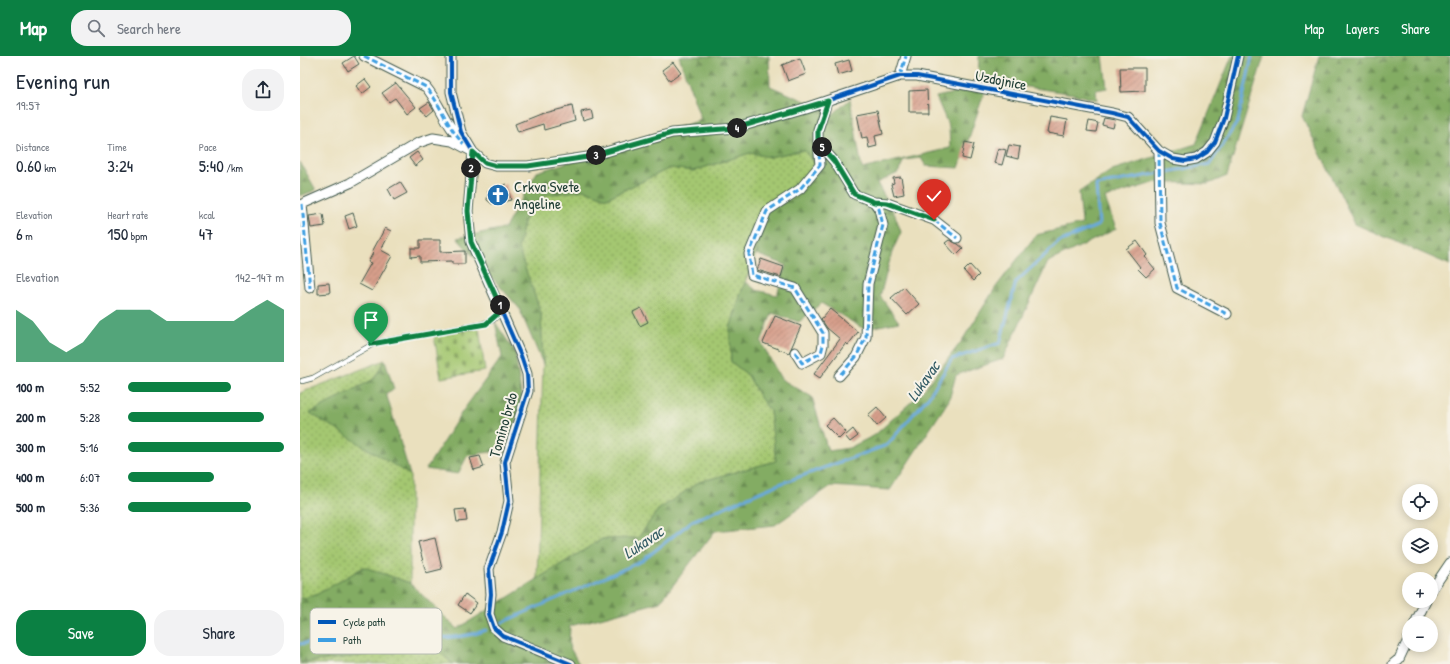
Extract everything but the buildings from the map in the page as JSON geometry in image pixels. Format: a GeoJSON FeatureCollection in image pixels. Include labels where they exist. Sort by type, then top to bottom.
{"type":"FeatureCollection","features":[{"type":"Feature","properties":{"kind":"street"},"geometry":{"type":"LineString","coordinates":[[364,56],[426,87],[432,94],[454,134],[473,152]]}},
{"type":"Feature","properties":{"kind":"street"},"geometry":{"type":"LineString","coordinates":[[450,56],[450,92],[462,132],[473,152]]}},
{"type":"Feature","properties":{"kind":"street"},"geometry":{"type":"LineString","coordinates":[[900,76],[906,56]]}},
{"type":"Feature","properties":{"kind":"street"},"geometry":{"type":"LineString","coordinates":[[1227,314],[1177,288],[1160,223],[1159,151],[1173,158],[1185,161],[1196,159],[1207,152],[1215,142],[1224,118],[1238,56]]}},
{"type":"Feature","properties":{"kind":"street","name":"Uzdojnice"},"geometry":{"type":"LineString","coordinates":[[473,152],[485,163],[496,166],[528,166],[588,157],[672,133],[736,128],[828,101],[900,76],[917,76],[1128,117],[1159,151]]}},
{"type":"Feature","properties":{"kind":"street"},"geometry":{"type":"LineString","coordinates":[[795,352],[802,363],[821,353],[823,333],[795,288],[752,275],[748,254],[767,211],[800,189],[820,165],[818,130],[828,101]]}},
{"type":"Feature","properties":{"kind":"street"},"geometry":{"type":"LineString","coordinates":[[310,288],[301,204],[350,183],[418,143],[433,138],[452,141],[473,152]]}},
{"type":"Feature","properties":{"kind":"street"},"geometry":{"type":"LineString","coordinates":[[818,143],[834,161],[854,194],[874,202],[887,203],[934,220],[957,238]]}},
{"type":"Feature","properties":{"kind":"street","name":"Tomino brdo"},"geometry":{"type":"LineString","coordinates":[[473,152],[468,211],[471,242],[521,356],[527,374],[528,391],[505,462],[509,501],[502,532],[490,569],[491,594],[489,614],[494,628],[503,636],[571,664]]}},
{"type":"Feature","properties":{"kind":"street"},"geometry":{"type":"LineString","coordinates":[[840,376],[856,357],[866,337],[868,284],[883,225],[880,209],[874,202]]}},
{"type":"Feature","properties":{"kind":"street"},"geometry":{"type":"LineString","coordinates":[[1438,581],[1450,563]]}},
{"type":"Feature","properties":{"kind":"street"},"geometry":{"type":"LineString","coordinates":[[1393,664],[1399,659],[1402,652]]}},
{"type":"Feature","properties":{"kind":"lane"},"geometry":{"type":"LineString","coordinates":[[302,381],[313,378],[375,343],[479,325],[493,320],[502,310]]}},
{"type":"Feature","properties":{"kind":"green space"},"geometry":{"type":"Polygon","coordinates":[[[679,56],[769,56],[770,86],[824,109],[830,117],[850,99],[862,169],[950,148],[949,127],[936,97],[978,88],[979,56],[1103,56],[1107,88],[1096,90],[1097,100],[1074,94],[988,81],[959,168],[926,166],[921,158],[904,160],[898,173],[877,183],[895,215],[901,232],[892,252],[880,296],[899,322],[864,329],[821,303],[799,322],[772,313],[761,342],[781,379],[812,397],[828,451],[849,448],[875,435],[922,392],[961,342],[996,287],[1036,235],[1082,224],[1079,192],[1112,170],[1196,144],[1232,56],[1264,56],[1227,176],[1208,184],[1156,182],[1105,198],[1116,229],[1048,262],[1003,359],[956,375],[949,400],[890,490],[831,486],[775,525],[715,531],[660,602],[570,626],[569,646],[579,664],[453,664],[442,654],[442,614],[457,629],[602,539],[638,538],[658,510],[699,482],[776,461],[770,411],[759,396],[748,375],[731,362],[730,329],[742,290],[746,282],[756,290],[777,295],[786,265],[756,254],[764,210],[797,198],[820,170],[804,150],[769,157],[750,153],[693,171],[670,168],[607,198],[585,190],[544,195],[526,214],[518,248],[541,313],[543,364],[519,308],[457,238],[505,228],[537,172],[701,120],[679,56]]]}},
{"type":"Feature","properties":{"kind":"green space"},"geometry":{"type":"Polygon","coordinates":[[[1319,56],[1450,56],[1450,265],[1355,224],[1302,116],[1319,56]]]}},
{"type":"Feature","properties":{"kind":"green space"},"geometry":{"type":"Polygon","coordinates":[[[804,150],[820,170],[797,198],[764,210],[756,254],[742,290],[730,329],[731,362],[748,375],[759,396],[770,411],[776,461],[699,482],[658,510],[638,538],[602,539],[537,579],[543,364],[541,313],[518,249],[526,214],[544,195],[585,190],[607,198],[670,168],[693,171],[750,153],[769,157],[804,150]]]}},
{"type":"Feature","properties":{"kind":"green space"},"geometry":{"type":"Polygon","coordinates":[[[300,162],[316,190],[300,196],[300,162]]]}},
{"type":"Feature","properties":{"kind":"green space"},"geometry":{"type":"Polygon","coordinates":[[[495,322],[515,352],[522,402],[505,451],[467,456],[458,474],[426,469],[462,412],[502,357],[495,322]]]}},
{"type":"Feature","properties":{"kind":"green space"},"geometry":{"type":"Polygon","coordinates":[[[479,328],[485,371],[441,378],[434,335],[479,328]]]}},
{"type":"Feature","properties":{"kind":"green space"},"geometry":{"type":"Polygon","coordinates":[[[385,360],[374,379],[311,413],[410,475],[410,583],[364,567],[316,595],[300,599],[300,393],[385,360]]]}},
{"type":"Feature","properties":{"kind":"green space"},"geometry":{"type":"Polygon","coordinates":[[[385,360],[394,389],[386,393],[410,475],[310,413],[374,379],[385,360]]]}},
{"type":"Feature","properties":{"kind":"green space"},"geometry":{"type":"Polygon","coordinates":[[[364,567],[410,583],[436,608],[310,608],[310,654],[375,654],[300,663],[300,599],[316,595],[364,567]]]}},
{"type":"Feature","properties":{"kind":"green space"},"geometry":{"type":"Polygon","coordinates":[[[375,654],[442,654],[453,664],[300,664],[375,654]]]}},
{"type":"Feature","properties":{"kind":"waterway","name":"Lukavac"},"geometry":{"type":"LineString","coordinates":[[501,623],[642,561],[692,521],[774,486],[887,445],[929,396],[952,359],[1000,343],[1016,282],[1059,242],[1099,225],[1096,185],[1210,164],[1238,121],[1252,56]]}},
{"type":"Feature","properties":{"kind":"waterway","name":"Lukavac"},"geometry":{"type":"LineString","coordinates":[[442,638],[473,634],[486,630]]}},
{"type":"Feature","properties":{"kind":"waterway","name":"Lukavac"},"geometry":{"type":"LineString","coordinates":[[300,644],[310,642]]}},
{"type":"Feature","properties":{"kind":"marked path"},"geometry":{"type":"LineString","coordinates":[[364,56],[426,87],[436,101],[453,131],[464,144]]}},
{"type":"Feature","properties":{"kind":"marked path"},"geometry":{"type":"LineString","coordinates":[[900,76],[906,56]]}},
{"type":"Feature","properties":{"kind":"marked path"},"geometry":{"type":"LineString","coordinates":[[827,101],[818,130],[818,143],[834,161],[854,194],[874,202],[879,209],[883,225],[868,284],[866,337],[856,357],[839,376]]}},
{"type":"Feature","properties":{"kind":"marked path"},"geometry":{"type":"LineString","coordinates":[[795,352],[802,363],[821,353],[823,333],[795,288],[752,275],[749,254],[767,211],[800,189],[820,165],[818,143]]}},
{"type":"Feature","properties":{"kind":"marked path"},"geometry":{"type":"LineString","coordinates":[[1159,151],[1160,223],[1177,288],[1227,314]]}},
{"type":"Feature","properties":{"kind":"marked path"},"geometry":{"type":"LineString","coordinates":[[874,202],[887,203],[934,220],[957,238]]}},
{"type":"Feature","properties":{"kind":"marked path"},"geometry":{"type":"LineString","coordinates":[[302,204],[310,288]]}},
{"type":"Feature","properties":{"kind":"cycle path"},"geometry":{"type":"LineString","coordinates":[[451,56],[451,92],[461,132],[473,152],[485,163],[496,166],[528,166],[588,157],[672,133],[736,128],[805,108],[900,76],[917,76],[1128,117],[1159,151],[1173,159],[1185,161],[1196,159],[1207,152],[1215,142],[1224,118],[1238,56]]}},
{"type":"Feature","properties":{"kind":"cycle path"},"geometry":{"type":"LineString","coordinates":[[473,152],[468,211],[471,242],[521,356],[527,374],[528,391],[505,462],[509,501],[502,532],[489,569],[491,594],[489,614],[494,628],[503,636],[571,664]]}},
{"type":"Feature","properties":{"kind":"place","name":"Crkva Svete Angeline"},"geometry":{"type":"Point","coordinates":[498,195]}},
{"type":"Feature","properties":{"kind":"route"},"geometry":{"type":"LineString","coordinates":[[371,344],[486,324],[493,320],[502,310],[471,242],[468,211],[473,152],[485,163],[496,166],[528,166],[588,157],[672,133],[736,128],[828,101],[818,130],[818,143],[834,161],[854,194],[874,202],[887,203],[909,210],[934,220]]}}]}
